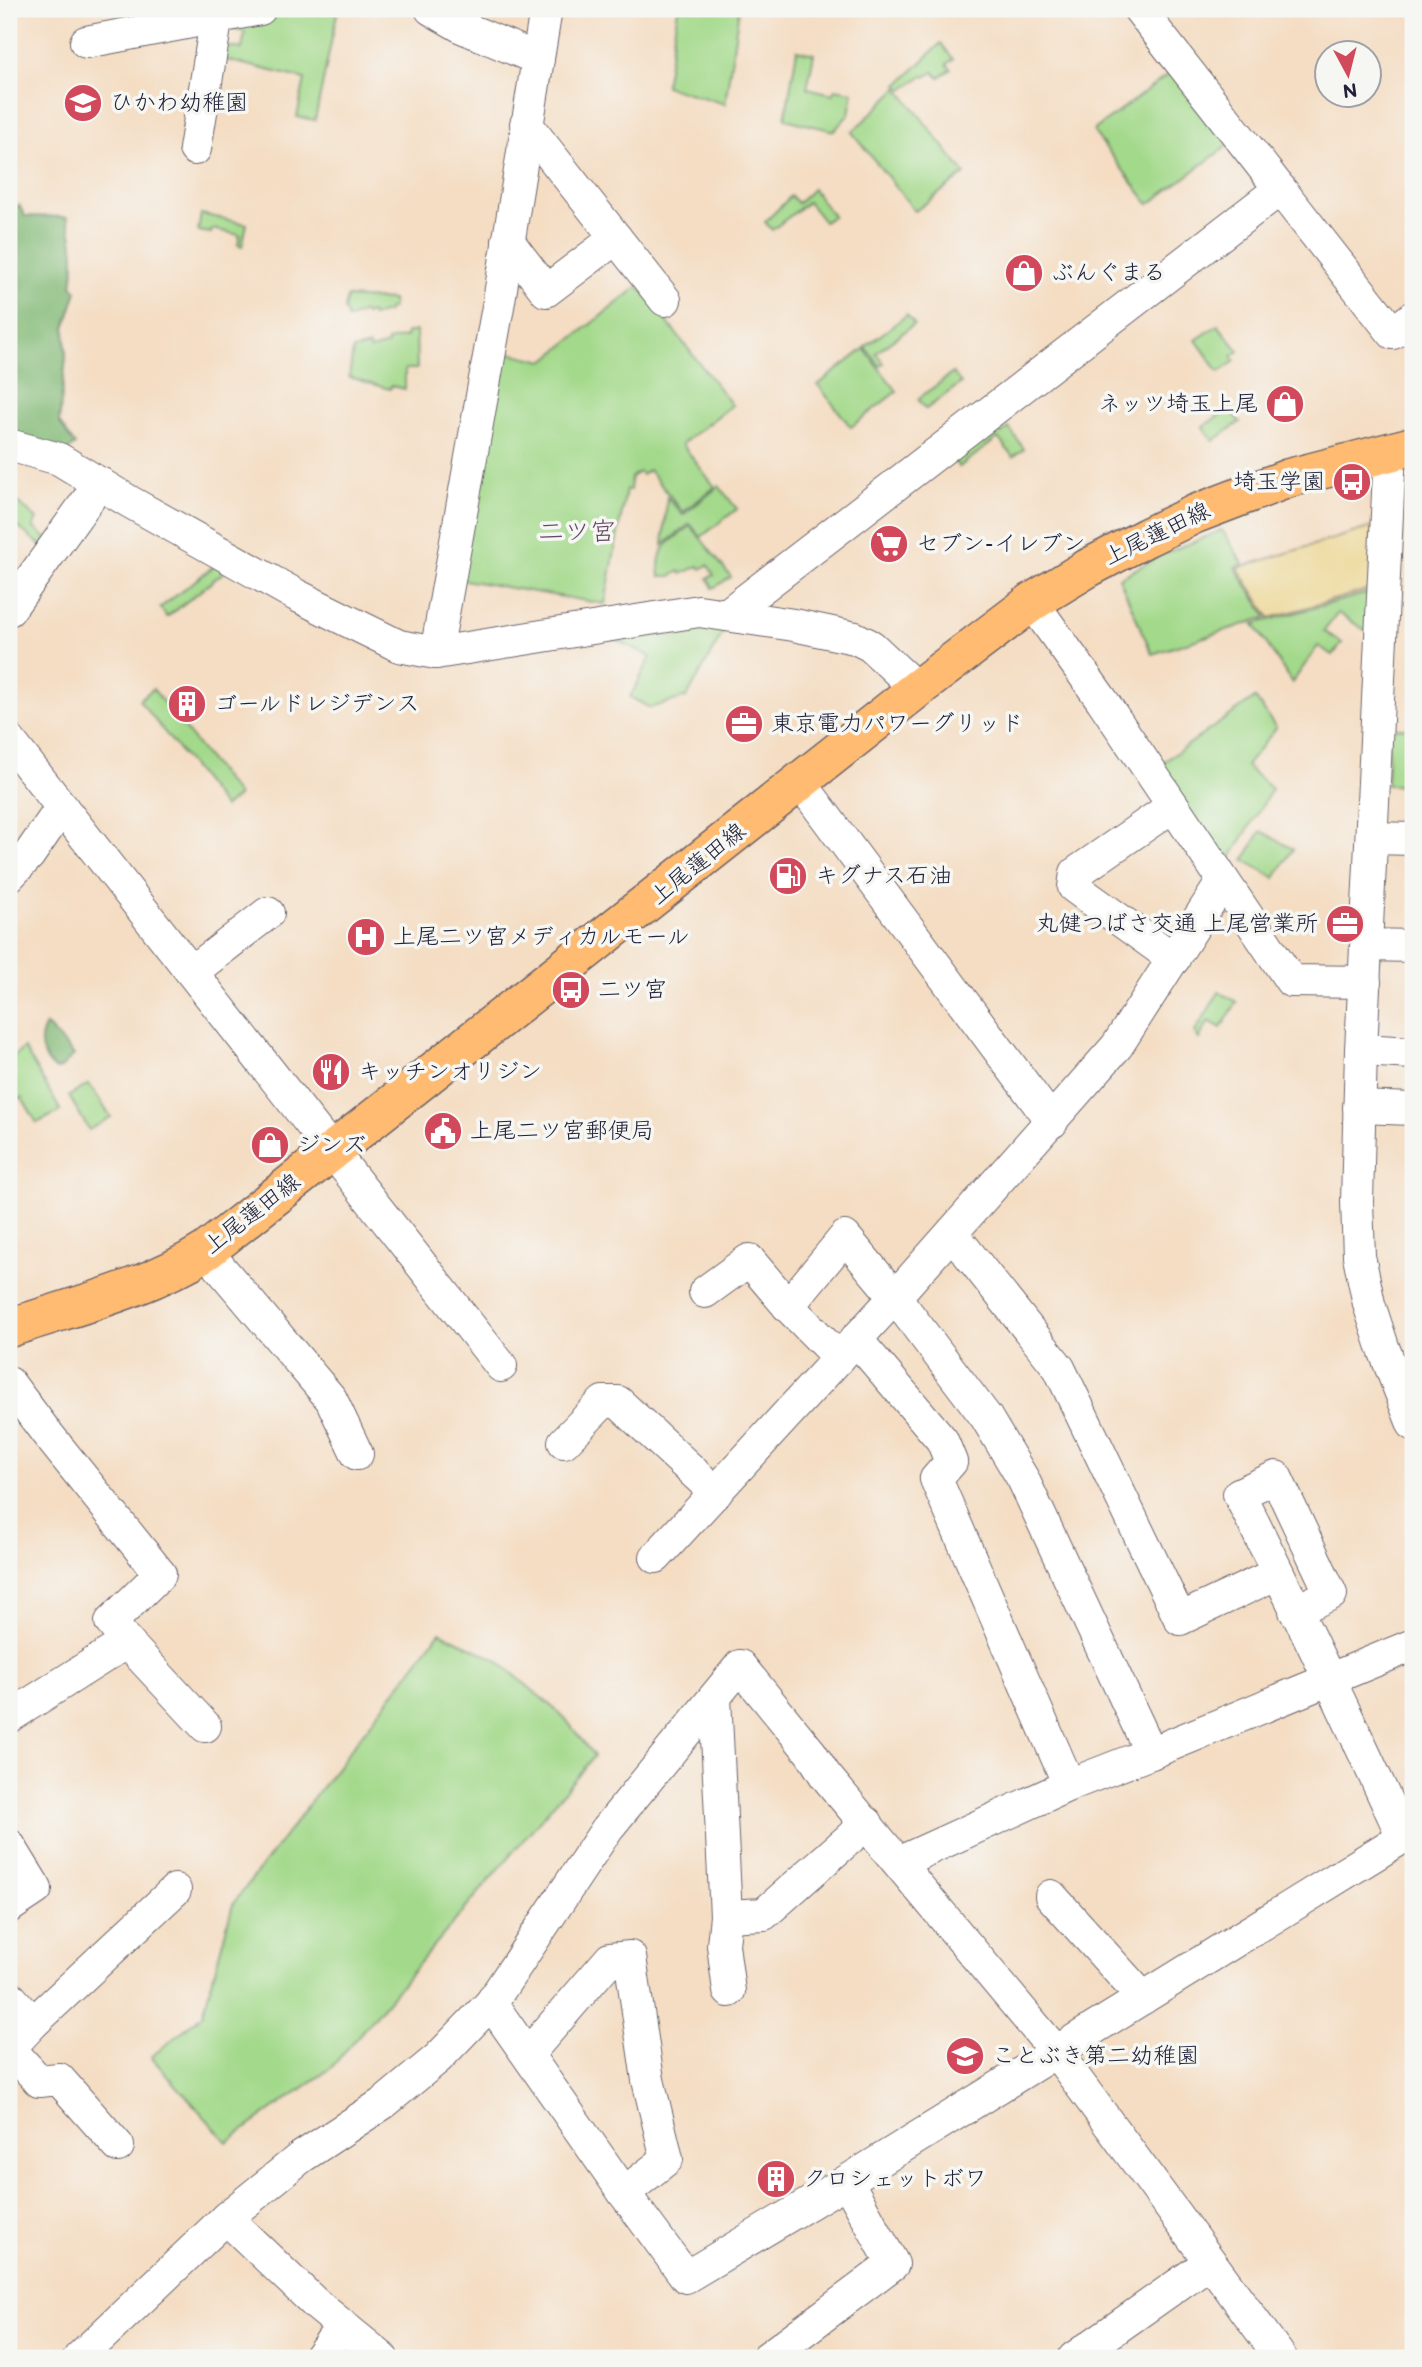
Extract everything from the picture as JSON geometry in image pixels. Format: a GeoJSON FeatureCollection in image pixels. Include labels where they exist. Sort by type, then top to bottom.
{"type":"FeatureCollection","features":[{"type":"Feature","properties":{"kind":"main road","name":"上尾蓮田線"},"geometry":{"type":"LineString","coordinates":[[9,1328],[161,1276],[206,1251],[917,689],[1032,602],[1088,568],[1195,514],[1289,478],[1402,449]]}},
{"type":"Feature","properties":{"kind":"street"},"geometry":{"type":"LineString","coordinates":[[86,42],[218,13],[260,9]]}},
{"type":"Feature","properties":{"kind":"street"},"geometry":{"type":"LineString","coordinates":[[430,9],[463,18],[538,59]]}},
{"type":"Feature","properties":{"kind":"street"},"geometry":{"type":"LineString","coordinates":[[436,653],[546,9]]}},
{"type":"Feature","properties":{"kind":"street"},"geometry":{"type":"LineString","coordinates":[[1139,9],[1393,333],[1413,317]]}},
{"type":"Feature","properties":{"kind":"street"},"geometry":{"type":"LineString","coordinates":[[195,149],[218,13]]}},
{"type":"Feature","properties":{"kind":"street"},"geometry":{"type":"LineString","coordinates":[[526,124],[665,300]]}},
{"type":"Feature","properties":{"kind":"street"},"geometry":{"type":"LineString","coordinates":[[729,613],[1280,189]]}},
{"type":"Feature","properties":{"kind":"street"},"geometry":{"type":"LineString","coordinates":[[508,241],[546,291],[615,239]]}},
{"type":"Feature","properties":{"kind":"street"},"geometry":{"type":"LineString","coordinates":[[9,444],[59,459],[306,601],[399,646],[436,653],[699,611],[729,613],[863,641],[917,689]]}},
{"type":"Feature","properties":{"kind":"street"},"geometry":{"type":"LineString","coordinates":[[1402,449],[1373,838],[1361,1050],[1357,1202],[1359,1256],[1369,1304],[1413,1424]]}},
{"type":"Feature","properties":{"kind":"street"},"geometry":{"type":"LineString","coordinates":[[9,610],[100,483]]}},
{"type":"Feature","properties":{"kind":"street"},"geometry":{"type":"LineString","coordinates":[[1032,602],[1102,700],[1291,981],[1365,982]]}},
{"type":"Feature","properties":{"kind":"street"},"geometry":{"type":"LineString","coordinates":[[9,740],[501,1366]]}},
{"type":"Feature","properties":{"kind":"street"},"geometry":{"type":"LineString","coordinates":[[800,782],[1052,1122]]}},
{"type":"Feature","properties":{"kind":"street"},"geometry":{"type":"LineString","coordinates":[[1172,806],[1076,873],[1074,887],[1174,958]]}},
{"type":"Feature","properties":{"kind":"street"},"geometry":{"type":"LineString","coordinates":[[9,876],[29,855],[62,807]]}},
{"type":"Feature","properties":{"kind":"street"},"geometry":{"type":"LineString","coordinates":[[1373,838],[1413,839]]}},
{"type":"Feature","properties":{"kind":"street"},"geometry":{"type":"LineString","coordinates":[[656,1557],[895,1297],[1117,1046],[1223,881]]}},
{"type":"Feature","properties":{"kind":"street"},"geometry":{"type":"LineString","coordinates":[[192,972],[268,913]]}},
{"type":"Feature","properties":{"kind":"street"},"geometry":{"type":"LineString","coordinates":[[1367,945],[1413,946]]}},
{"type":"Feature","properties":{"kind":"street"},"geometry":{"type":"LineString","coordinates":[[1361,1050],[1413,1053]]}},
{"type":"Feature","properties":{"kind":"street"},"geometry":{"type":"LineString","coordinates":[[1359,1107],[1413,1110]]}},
{"type":"Feature","properties":{"kind":"street"},"geometry":{"type":"LineString","coordinates":[[952,1233],[1059,1368],[1181,1619],[1278,1573]]}},
{"type":"Feature","properties":{"kind":"street"},"geometry":{"type":"LineString","coordinates":[[788,1306],[845,1237],[895,1297],[986,1417],[1023,1479],[1152,1752]]}},
{"type":"Feature","properties":{"kind":"street"},"geometry":{"type":"LineString","coordinates":[[206,1251],[331,1399],[357,1454]]}},
{"type":"Feature","properties":{"kind":"street"},"geometry":{"type":"LineString","coordinates":[[705,1292],[749,1260],[788,1306],[847,1348],[942,1440],[951,1462],[936,1479],[1069,1785]]}},
{"type":"Feature","properties":{"kind":"street"},"geometry":{"type":"LineString","coordinates":[[9,1383],[160,1574],[111,1622],[205,1726]]}},
{"type":"Feature","properties":{"kind":"street"},"geometry":{"type":"LineString","coordinates":[[564,1442],[603,1402],[618,1402],[716,1493]]}},
{"type":"Feature","properties":{"kind":"street"},"geometry":{"type":"LineString","coordinates":[[491,2003],[686,2277],[847,2181],[1408,1834],[1295,1611],[1238,1494],[1276,1476],[1331,1594],[1295,1611]]}},
{"type":"Feature","properties":{"kind":"street"},"geometry":{"type":"LineString","coordinates":[[9,1717],[127,1642]]}},
{"type":"Feature","properties":{"kind":"street"},"geometry":{"type":"LineString","coordinates":[[900,1862],[1069,1785],[1331,1679],[1411,1653]]}},
{"type":"Feature","properties":{"kind":"street"},"geometry":{"type":"LineString","coordinates":[[79,2358],[226,2218],[300,2158],[385,2102],[438,2058],[491,2003],[607,1829],[740,1666],[811,1753],[825,1775],[1056,2052],[1280,2358]]}},
{"type":"Feature","properties":{"kind":"street"},"geometry":{"type":"LineString","coordinates":[[715,1697],[726,1916],[723,1945],[729,1991]]}},
{"type":"Feature","properties":{"kind":"street"},"geometry":{"type":"LineString","coordinates":[[726,1916],[764,1914],[867,1823]]}},
{"type":"Feature","properties":{"kind":"street"},"geometry":{"type":"LineString","coordinates":[[9,1845],[36,1889],[9,1907]]}},
{"type":"Feature","properties":{"kind":"street"},"geometry":{"type":"LineString","coordinates":[[118,2146],[60,2079],[39,2081],[9,2048],[175,1891]]}},
{"type":"Feature","properties":{"kind":"street"},"geometry":{"type":"LineString","coordinates":[[1051,1896],[1143,1998]]}},
{"type":"Feature","properties":{"kind":"street"},"geometry":{"type":"LineString","coordinates":[[528,2054],[610,1959],[630,1957],[649,2080],[667,2159],[624,2193]]}},
{"type":"Feature","properties":{"kind":"street"},"geometry":{"type":"LineString","coordinates":[[9,1996],[33,2023]]}},
{"type":"Feature","properties":{"kind":"street"},"geometry":{"type":"LineString","coordinates":[[767,2358],[893,2264],[847,2181]]}},
{"type":"Feature","properties":{"kind":"street"},"geometry":{"type":"LineString","coordinates":[[226,2218],[316,2304],[382,2358]]}},
{"type":"Feature","properties":{"kind":"street"},"geometry":{"type":"LineString","coordinates":[[1074,2358],[1210,2262]]}},
{"type":"Feature","properties":{"kind":"street"},"geometry":{"type":"LineString","coordinates":[[318,2358],[342,2326]]}},
{"type":"Feature","properties":{"kind":"green space"},"geometry":{"type":"Polygon","coordinates":[[[297,9],[338,9],[315,120],[297,117],[305,79],[222,59],[224,46],[242,49],[245,32],[225,28],[234,22],[297,9]]]}},
{"type":"Feature","properties":{"kind":"green space"},"geometry":{"type":"Polygon","coordinates":[[[678,9],[739,9],[725,104],[665,86],[678,9]]]}},
{"type":"Feature","properties":{"kind":"green space"},"geometry":{"type":"Polygon","coordinates":[[[941,43],[953,59],[947,64],[951,69],[939,78],[934,72],[925,77],[923,75],[903,90],[898,85],[941,43]]]}},
{"type":"Feature","properties":{"kind":"green space"},"geometry":{"type":"Polygon","coordinates":[[[797,50],[814,54],[807,88],[833,94],[835,89],[853,92],[849,114],[834,131],[785,119],[797,50]]]}},
{"type":"Feature","properties":{"kind":"green space"},"geometry":{"type":"Polygon","coordinates":[[[1177,68],[1234,141],[1149,204],[1093,131],[1177,68]]]}},
{"type":"Feature","properties":{"kind":"green space"},"geometry":{"type":"Polygon","coordinates":[[[898,88],[965,174],[915,211],[852,132],[898,88]]]}},
{"type":"Feature","properties":{"kind":"green space"},"geometry":{"type":"Polygon","coordinates":[[[813,189],[833,216],[824,222],[808,202],[772,230],[765,222],[791,196],[798,203],[813,189]]]}},
{"type":"Feature","properties":{"kind":"green space"},"geometry":{"type":"Polygon","coordinates":[[[19,205],[25,216],[67,217],[71,235],[74,260],[72,286],[77,291],[65,328],[66,357],[59,422],[75,445],[62,455],[9,436],[9,213],[19,205]]]}},
{"type":"Feature","properties":{"kind":"green space"},"geometry":{"type":"Polygon","coordinates":[[[201,214],[247,224],[242,246],[238,245],[240,235],[212,229],[211,233],[198,231],[201,214]]]}},
{"type":"Feature","properties":{"kind":"green space"},"geometry":{"type":"Polygon","coordinates":[[[639,286],[732,405],[682,444],[715,487],[683,512],[649,470],[642,475],[639,472],[631,477],[630,490],[626,490],[605,604],[458,579],[501,351],[544,361],[639,286]]]}},
{"type":"Feature","properties":{"kind":"green space"},"geometry":{"type":"Polygon","coordinates":[[[347,297],[392,300],[393,308],[372,316],[371,313],[365,315],[364,312],[348,319],[344,309],[347,297]]]}},
{"type":"Feature","properties":{"kind":"green space"},"geometry":{"type":"Polygon","coordinates":[[[907,315],[914,324],[876,353],[884,363],[880,366],[865,347],[907,315]]]}},
{"type":"Feature","properties":{"kind":"green space"},"geometry":{"type":"Polygon","coordinates":[[[1218,325],[1239,351],[1232,356],[1235,361],[1219,372],[1196,340],[1218,325]]]}},
{"type":"Feature","properties":{"kind":"green space"},"geometry":{"type":"Polygon","coordinates":[[[416,331],[417,369],[405,369],[405,389],[391,386],[390,389],[349,377],[353,350],[369,346],[370,350],[388,345],[387,341],[406,337],[406,333],[416,331]]]}},
{"type":"Feature","properties":{"kind":"green space"},"geometry":{"type":"Polygon","coordinates":[[[864,349],[897,391],[851,427],[818,385],[864,349]]]}},
{"type":"Feature","properties":{"kind":"green space"},"geometry":{"type":"Polygon","coordinates":[[[953,373],[961,383],[926,409],[918,399],[953,373]]]}},
{"type":"Feature","properties":{"kind":"green space"},"geometry":{"type":"Polygon","coordinates":[[[1229,408],[1240,422],[1213,441],[1203,427],[1229,408]]]}},
{"type":"Feature","properties":{"kind":"green space"},"geometry":{"type":"Polygon","coordinates":[[[991,420],[1001,434],[1009,428],[1024,449],[1013,457],[998,438],[959,467],[947,452],[991,420]]]}},
{"type":"Feature","properties":{"kind":"green space"},"geometry":{"type":"Polygon","coordinates":[[[719,486],[737,509],[701,537],[690,524],[663,545],[667,497],[683,515],[719,486]]]}},
{"type":"Feature","properties":{"kind":"green space"},"geometry":{"type":"Polygon","coordinates":[[[9,495],[37,519],[33,527],[47,539],[42,546],[13,523],[9,527],[9,495]]]}},
{"type":"Feature","properties":{"kind":"green space"},"geometry":{"type":"Polygon","coordinates":[[[691,526],[731,577],[713,588],[708,578],[714,575],[708,565],[681,574],[680,571],[671,576],[660,576],[662,552],[671,541],[691,526]]]}},
{"type":"Feature","properties":{"kind":"green space"},"geometry":{"type":"Polygon","coordinates":[[[1222,530],[1244,565],[1235,567],[1267,617],[1152,654],[1119,578],[1162,555],[1222,530]]]}},
{"type":"Feature","properties":{"kind":"green space"},"geometry":{"type":"Polygon","coordinates":[[[219,562],[229,568],[167,617],[160,608],[219,562]]]}},
{"type":"Feature","properties":{"kind":"green space"},"geometry":{"type":"Polygon","coordinates":[[[1372,592],[1368,632],[1338,613],[1324,631],[1342,643],[1333,655],[1318,646],[1292,683],[1254,624],[1372,592]]]}},
{"type":"Feature","properties":{"kind":"green space"},"geometry":{"type":"Polygon","coordinates":[[[685,620],[725,629],[687,697],[650,708],[630,697],[651,657],[611,637],[685,620]]]}},
{"type":"Feature","properties":{"kind":"green space"},"geometry":{"type":"Polygon","coordinates":[[[153,689],[238,796],[224,807],[139,700],[153,689]]]}},
{"type":"Feature","properties":{"kind":"green space"},"geometry":{"type":"Polygon","coordinates":[[[1255,698],[1276,728],[1246,766],[1272,789],[1227,864],[1155,768],[1255,698]]]}},
{"type":"Feature","properties":{"kind":"green space"},"geometry":{"type":"Polygon","coordinates":[[[1389,728],[1413,728],[1413,786],[1387,785],[1389,728]]]}},
{"type":"Feature","properties":{"kind":"green space"},"geometry":{"type":"Polygon","coordinates":[[[1261,831],[1293,849],[1275,878],[1244,860],[1261,831]]]}},
{"type":"Feature","properties":{"kind":"green space"},"geometry":{"type":"Polygon","coordinates":[[[1219,992],[1237,1002],[1221,1028],[1209,1021],[1199,1039],[1195,1032],[1219,992]]]}},
{"type":"Feature","properties":{"kind":"green space"},"geometry":{"type":"Polygon","coordinates":[[[46,1025],[74,1055],[56,1070],[42,1049],[41,1038],[46,1025]]]}},
{"type":"Feature","properties":{"kind":"green space"},"geometry":{"type":"Polygon","coordinates":[[[24,1048],[61,1111],[37,1123],[22,1098],[16,1100],[9,1087],[9,1054],[12,1058],[24,1048]]]}},
{"type":"Feature","properties":{"kind":"green space"},"geometry":{"type":"Polygon","coordinates":[[[89,1084],[111,1117],[89,1130],[69,1096],[89,1084]]]}},
{"type":"Feature","properties":{"kind":"green space"},"geometry":{"type":"Polygon","coordinates":[[[440,1632],[497,1660],[564,1717],[594,1756],[331,2068],[227,2142],[151,2057],[203,2014],[233,1904],[440,1632]]]}},
{"type":"Feature","properties":{"kind":"sand"},"geometry":{"type":"Polygon","coordinates":[[[1372,527],[1371,589],[1270,618],[1238,568],[1372,527]]]}},
{"type":"Feature","properties":{"kind":"place","name":"ひかわ幼稚園"},"geometry":{"type":"Point","coordinates":[83,103]}},
{"type":"Feature","properties":{"kind":"place","name":"ぶんぐまる"},"geometry":{"type":"Point","coordinates":[1024,273]}},
{"type":"Feature","properties":{"kind":"place","name":"ネッツ埼玉上尾"},"geometry":{"type":"Point","coordinates":[1285,404]}},
{"type":"Feature","properties":{"kind":"place","name":"埼玉学園"},"geometry":{"type":"Point","coordinates":[1352,482]}},
{"type":"Feature","properties":{"kind":"place","name":"セブン-イレブン"},"geometry":{"type":"Point","coordinates":[889,544]}},
{"type":"Feature","properties":{"kind":"place","name":"ゴールドレジデンス"},"geometry":{"type":"Point","coordinates":[187,704]}},
{"type":"Feature","properties":{"kind":"place","name":"東京電力パワーグリッド"},"geometry":{"type":"Point","coordinates":[744,724]}},
{"type":"Feature","properties":{"kind":"place","name":"キグナス石油"},"geometry":{"type":"Point","coordinates":[788,876]}},
{"type":"Feature","properties":{"kind":"place","name":"丸健つばさ交通 上尾営業所"},"geometry":{"type":"Point","coordinates":[1345,924]}},
{"type":"Feature","properties":{"kind":"place","name":"上尾二ツ宮メディカルモール"},"geometry":{"type":"Point","coordinates":[366,937]}},
{"type":"Feature","properties":{"kind":"place","name":"二ツ宮"},"geometry":{"type":"Point","coordinates":[571,990]}},
{"type":"Feature","properties":{"kind":"place","name":"キッチンオリジン"},"geometry":{"type":"Point","coordinates":[331,1072]}},
{"type":"Feature","properties":{"kind":"place","name":"上尾二ツ宮郵便局"},"geometry":{"type":"Point","coordinates":[443,1131]}},
{"type":"Feature","properties":{"kind":"place","name":"ジンズ"},"geometry":{"type":"Point","coordinates":[270,1145]}},
{"type":"Feature","properties":{"kind":"place","name":"ことぶき第二幼稚園"},"geometry":{"type":"Point","coordinates":[965,2056]}},
{"type":"Feature","properties":{"kind":"place","name":"クロシェットボワ"},"geometry":{"type":"Point","coordinates":[776,2179]}},
{"type":"Feature","properties":{"kind":"district","name":"二ツ宮"},"geometry":{"type":"Point","coordinates":[577,532]}}]}
